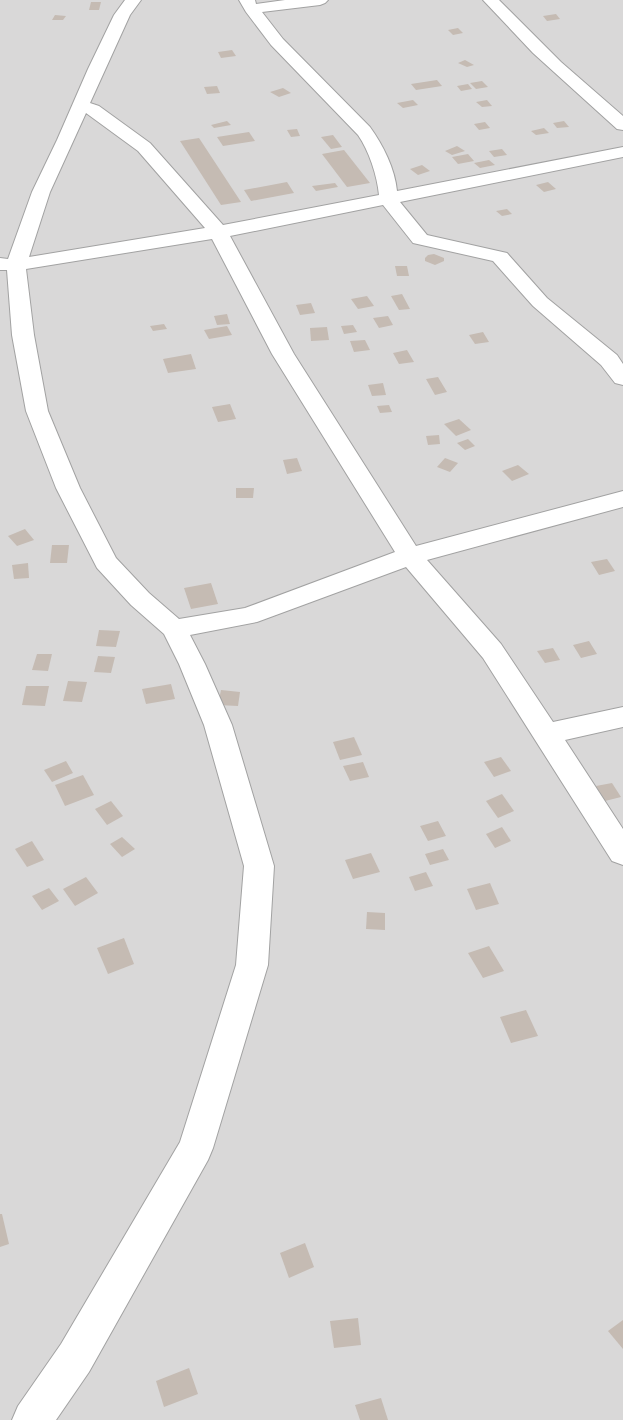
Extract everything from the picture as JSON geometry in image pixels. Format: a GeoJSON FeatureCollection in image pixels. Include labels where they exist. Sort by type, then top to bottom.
{"type":"FeatureCollection","features":[{"type":"Feature","properties":{"kind":"street"},"geometry":{"type":"LineString","coordinates":[[32,1420],[75,1358],[196,1148],[252,965],[259,866],[218,725],[192,664],[174,629],[140,599],[106,562],[68,488],[37,411],[8,264],[122,15],[133,0]]}},
{"type":"Feature","properties":{"kind":"street"},"geometry":{"type":"LineString","coordinates":[[249,5],[320,0]]}},
{"type":"Feature","properties":{"kind":"street"},"geometry":{"type":"LineString","coordinates":[[491,0],[515,27],[562,73],[623,126]]}},
{"type":"Feature","properties":{"kind":"street"},"geometry":{"type":"LineString","coordinates":[[249,5],[277,42],[364,131],[371,141],[387,182],[389,200],[420,239],[500,257],[540,302],[609,360],[623,378]]}},
{"type":"Feature","properties":{"kind":"street"},"geometry":{"type":"LineString","coordinates":[[81,105],[93,110],[144,147],[218,232],[283,354],[410,556],[492,651],[623,854]]}},
{"type":"Feature","properties":{"kind":"street"},"geometry":{"type":"LineString","coordinates":[[8,264],[218,232],[389,200],[623,152]]}},
{"type":"Feature","properties":{"kind":"street"},"geometry":{"type":"LineString","coordinates":[[174,629],[248,616],[410,556],[623,499]]}},
{"type":"Feature","properties":{"kind":"street"},"geometry":{"type":"LineString","coordinates":[[545,734],[623,717]]}},
{"type":"Feature","properties":{"kind":"shaded area"},"geometry":{"type":"Polygon","coordinates":[[[0,0],[623,0],[623,1420],[0,1420],[0,0]]]}},
{"type":"Feature","properties":{"kind":"building"},"geometry":{"type":"Polygon","coordinates":[[[91,2],[101,2],[99,10],[89,10],[91,2]]]}},
{"type":"Feature","properties":{"kind":"building"},"geometry":{"type":"Polygon","coordinates":[[[556,14],[560,19],[547,21],[543,16],[556,14]]]}},
{"type":"Feature","properties":{"kind":"building"},"geometry":{"type":"Polygon","coordinates":[[[55,15],[66,16],[63,20],[52,20],[55,15]]]}},
{"type":"Feature","properties":{"kind":"building"},"geometry":{"type":"Polygon","coordinates":[[[458,28],[463,33],[453,35],[448,30],[458,28]]]}},
{"type":"Feature","properties":{"kind":"building"},"geometry":{"type":"Polygon","coordinates":[[[232,50],[236,56],[221,58],[218,52],[232,50]]]}},
{"type":"Feature","properties":{"kind":"building"},"geometry":{"type":"Polygon","coordinates":[[[465,60],[474,65],[467,67],[458,63],[465,60]]]}},
{"type":"Feature","properties":{"kind":"building"},"geometry":{"type":"Polygon","coordinates":[[[437,80],[442,86],[416,90],[411,84],[437,80]]]}},
{"type":"Feature","properties":{"kind":"building"},"geometry":{"type":"Polygon","coordinates":[[[482,81],[488,87],[476,89],[470,83],[482,81]]]}},
{"type":"Feature","properties":{"kind":"building"},"geometry":{"type":"Polygon","coordinates":[[[468,84],[472,89],[461,91],[457,86],[468,84]]]}},
{"type":"Feature","properties":{"kind":"building"},"geometry":{"type":"Polygon","coordinates":[[[217,86],[220,93],[207,94],[204,87],[217,86]]]}},
{"type":"Feature","properties":{"kind":"building"},"geometry":{"type":"Polygon","coordinates":[[[283,88],[291,93],[279,97],[270,92],[283,88]]]}},
{"type":"Feature","properties":{"kind":"building"},"geometry":{"type":"Polygon","coordinates":[[[413,100],[418,105],[403,108],[397,103],[413,100]]]}},
{"type":"Feature","properties":{"kind":"building"},"geometry":{"type":"Polygon","coordinates":[[[487,100],[492,106],[482,107],[476,102],[487,100]]]}},
{"type":"Feature","properties":{"kind":"building"},"geometry":{"type":"Polygon","coordinates":[[[227,121],[231,125],[214,128],[211,125],[227,121]]]}},
{"type":"Feature","properties":{"kind":"building"},"geometry":{"type":"Polygon","coordinates":[[[564,121],[569,127],[557,128],[553,123],[564,121]]]}},
{"type":"Feature","properties":{"kind":"building"},"geometry":{"type":"Polygon","coordinates":[[[485,122],[490,128],[479,130],[474,124],[485,122]]]}},
{"type":"Feature","properties":{"kind":"building"},"geometry":{"type":"Polygon","coordinates":[[[544,128],[549,133],[536,135],[531,131],[544,128]]]}},
{"type":"Feature","properties":{"kind":"building"},"geometry":{"type":"Polygon","coordinates":[[[297,129],[300,136],[291,137],[287,130],[297,129]]]}},
{"type":"Feature","properties":{"kind":"building"},"geometry":{"type":"Polygon","coordinates":[[[249,132],[255,141],[223,146],[217,137],[249,132]]]}},
{"type":"Feature","properties":{"kind":"building"},"geometry":{"type":"Polygon","coordinates":[[[333,135],[342,147],[331,149],[321,137],[333,135]]]}},
{"type":"Feature","properties":{"kind":"building"},"geometry":{"type":"Polygon","coordinates":[[[199,138],[241,202],[221,205],[180,141],[199,138]]]}},
{"type":"Feature","properties":{"kind":"building"},"geometry":{"type":"Polygon","coordinates":[[[457,146],[465,151],[452,155],[445,151],[457,146]]]}},
{"type":"Feature","properties":{"kind":"building"},"geometry":{"type":"Polygon","coordinates":[[[502,149],[507,155],[494,157],[489,151],[502,149]]]}},
{"type":"Feature","properties":{"kind":"building"},"geometry":{"type":"Polygon","coordinates":[[[344,150],[370,183],[347,187],[322,154],[344,150]]]}},
{"type":"Feature","properties":{"kind":"building"},"geometry":{"type":"Polygon","coordinates":[[[468,154],[474,161],[458,164],[452,157],[468,154]]]}},
{"type":"Feature","properties":{"kind":"building"},"geometry":{"type":"Polygon","coordinates":[[[489,160],[495,165],[480,168],[474,163],[489,160]]]}},
{"type":"Feature","properties":{"kind":"building"},"geometry":{"type":"Polygon","coordinates":[[[422,165],[430,171],[418,175],[410,169],[422,165]]]}},
{"type":"Feature","properties":{"kind":"building"},"geometry":{"type":"Polygon","coordinates":[[[287,182],[294,193],[251,201],[244,190],[287,182]]]}},
{"type":"Feature","properties":{"kind":"building"},"geometry":{"type":"Polygon","coordinates":[[[548,182],[556,189],[544,192],[536,185],[548,182]]]}},
{"type":"Feature","properties":{"kind":"building"},"geometry":{"type":"Polygon","coordinates":[[[335,183],[338,187],[316,191],[312,186],[335,183]]]}},
{"type":"Feature","properties":{"kind":"building"},"geometry":{"type":"Polygon","coordinates":[[[507,209],[512,214],[502,216],[496,211],[507,209]]]}},
{"type":"Feature","properties":{"kind":"building"},"geometry":{"type":"Polygon","coordinates":[[[434,254],[444,258],[444,261],[435,265],[425,261],[428,255],[434,254]]]}},
{"type":"Feature","properties":{"kind":"building"},"geometry":{"type":"Polygon","coordinates":[[[395,266],[407,266],[409,276],[397,276],[395,266]]]}},
{"type":"Feature","properties":{"kind":"building"},"geometry":{"type":"Polygon","coordinates":[[[402,294],[410,309],[399,310],[391,296],[402,294]]]}},
{"type":"Feature","properties":{"kind":"building"},"geometry":{"type":"Polygon","coordinates":[[[367,296],[374,306],[358,309],[351,299],[367,296]]]}},
{"type":"Feature","properties":{"kind":"building"},"geometry":{"type":"Polygon","coordinates":[[[311,303],[315,313],[300,315],[296,305],[311,303]]]}},
{"type":"Feature","properties":{"kind":"building"},"geometry":{"type":"Polygon","coordinates":[[[227,314],[230,324],[217,325],[214,316],[227,314]]]}},
{"type":"Feature","properties":{"kind":"building"},"geometry":{"type":"Polygon","coordinates":[[[388,316],[393,325],[379,328],[373,318],[388,316]]]}},
{"type":"Feature","properties":{"kind":"building"},"geometry":{"type":"Polygon","coordinates":[[[164,324],[167,329],[153,331],[150,326],[164,324]]]}},
{"type":"Feature","properties":{"kind":"building"},"geometry":{"type":"Polygon","coordinates":[[[353,325],[357,332],[344,334],[341,326],[353,325]]]}},
{"type":"Feature","properties":{"kind":"building"},"geometry":{"type":"Polygon","coordinates":[[[227,326],[232,335],[209,339],[204,330],[227,326]]]}},
{"type":"Feature","properties":{"kind":"building"},"geometry":{"type":"Polygon","coordinates":[[[327,327],[329,340],[311,341],[310,328],[327,327]]]}},
{"type":"Feature","properties":{"kind":"building"},"geometry":{"type":"Polygon","coordinates":[[[483,332],[489,342],[475,344],[469,335],[483,332]]]}},
{"type":"Feature","properties":{"kind":"building"},"geometry":{"type":"Polygon","coordinates":[[[365,340],[370,350],[354,352],[350,341],[365,340]]]}},
{"type":"Feature","properties":{"kind":"building"},"geometry":{"type":"Polygon","coordinates":[[[407,350],[414,362],[399,364],[393,353],[407,350]]]}},
{"type":"Feature","properties":{"kind":"building"},"geometry":{"type":"Polygon","coordinates":[[[191,354],[196,369],[168,373],[163,359],[191,354]]]}},
{"type":"Feature","properties":{"kind":"building"},"geometry":{"type":"Polygon","coordinates":[[[438,377],[447,392],[435,395],[426,379],[438,377]]]}},
{"type":"Feature","properties":{"kind":"building"},"geometry":{"type":"Polygon","coordinates":[[[383,383],[386,395],[372,396],[368,385],[383,383]]]}},
{"type":"Feature","properties":{"kind":"building"},"geometry":{"type":"Polygon","coordinates":[[[230,404],[236,419],[218,422],[212,407],[230,404]]]}},
{"type":"Feature","properties":{"kind":"building"},"geometry":{"type":"Polygon","coordinates":[[[389,405],[392,412],[380,413],[377,406],[389,405]]]}},
{"type":"Feature","properties":{"kind":"building"},"geometry":{"type":"Polygon","coordinates":[[[459,419],[471,430],[456,436],[444,424],[459,419]]]}},
{"type":"Feature","properties":{"kind":"building"},"geometry":{"type":"Polygon","coordinates":[[[439,435],[440,444],[428,445],[426,436],[439,435]]]}},
{"type":"Feature","properties":{"kind":"building"},"geometry":{"type":"Polygon","coordinates":[[[468,439],[475,446],[465,450],[457,443],[468,439]]]}},
{"type":"Feature","properties":{"kind":"building"},"geometry":{"type":"Polygon","coordinates":[[[297,458],[302,471],[287,474],[283,460],[297,458]]]}},
{"type":"Feature","properties":{"kind":"building"},"geometry":{"type":"Polygon","coordinates":[[[445,458],[458,463],[450,472],[437,467],[445,458]]]}},
{"type":"Feature","properties":{"kind":"building"},"geometry":{"type":"Polygon","coordinates":[[[518,465],[529,474],[512,481],[502,471],[518,465]]]}},
{"type":"Feature","properties":{"kind":"building"},"geometry":{"type":"Polygon","coordinates":[[[236,488],[254,488],[253,498],[236,498],[236,488]]]}},
{"type":"Feature","properties":{"kind":"building"},"geometry":{"type":"Polygon","coordinates":[[[25,529],[34,540],[17,546],[8,536],[25,529]]]}},
{"type":"Feature","properties":{"kind":"building"},"geometry":{"type":"Polygon","coordinates":[[[52,545],[69,545],[67,563],[50,563],[52,545]]]}},
{"type":"Feature","properties":{"kind":"building"},"geometry":{"type":"Polygon","coordinates":[[[607,559],[615,571],[599,575],[591,562],[607,559]]]}},
{"type":"Feature","properties":{"kind":"building"},"geometry":{"type":"Polygon","coordinates":[[[28,563],[29,578],[14,579],[12,565],[28,563]]]}},
{"type":"Feature","properties":{"kind":"building"},"geometry":{"type":"Polygon","coordinates":[[[211,583],[218,604],[191,609],[184,588],[211,583]]]}},
{"type":"Feature","properties":{"kind":"building"},"geometry":{"type":"Polygon","coordinates":[[[99,630],[120,631],[116,647],[96,646],[99,630]]]}},
{"type":"Feature","properties":{"kind":"building"},"geometry":{"type":"Polygon","coordinates":[[[589,641],[597,654],[581,658],[573,645],[589,641]]]}},
{"type":"Feature","properties":{"kind":"building"},"geometry":{"type":"Polygon","coordinates":[[[553,648],[560,660],[545,663],[537,651],[553,648]]]}},
{"type":"Feature","properties":{"kind":"building"},"geometry":{"type":"Polygon","coordinates":[[[37,654],[52,654],[48,671],[32,670],[37,654]]]}},
{"type":"Feature","properties":{"kind":"building"},"geometry":{"type":"Polygon","coordinates":[[[98,656],[115,657],[111,673],[94,672],[98,656]]]}},
{"type":"Feature","properties":{"kind":"building"},"geometry":{"type":"Polygon","coordinates":[[[68,681],[87,682],[82,702],[63,701],[68,681]]]}},
{"type":"Feature","properties":{"kind":"building"},"geometry":{"type":"Polygon","coordinates":[[[171,684],[175,699],[146,704],[142,689],[171,684]]]}},
{"type":"Feature","properties":{"kind":"building"},"geometry":{"type":"Polygon","coordinates":[[[26,686],[49,686],[45,706],[22,705],[26,686]]]}},
{"type":"Feature","properties":{"kind":"building"},"geometry":{"type":"Polygon","coordinates":[[[221,690],[240,692],[238,706],[218,705],[221,690]]]}},
{"type":"Feature","properties":{"kind":"building"},"geometry":{"type":"Polygon","coordinates":[[[354,737],[362,755],[340,760],[333,742],[354,737]]]}},
{"type":"Feature","properties":{"kind":"building"},"geometry":{"type":"Polygon","coordinates":[[[501,757],[511,771],[494,777],[484,762],[501,757]]]}},
{"type":"Feature","properties":{"kind":"building"},"geometry":{"type":"Polygon","coordinates":[[[66,761],[73,773],[52,782],[44,770],[66,761]]]}},
{"type":"Feature","properties":{"kind":"building"},"geometry":{"type":"Polygon","coordinates":[[[363,762],[369,777],[350,781],[343,766],[363,762]]]}},
{"type":"Feature","properties":{"kind":"building"},"geometry":{"type":"Polygon","coordinates":[[[83,775],[94,795],[65,806],[55,785],[83,775]]]}},
{"type":"Feature","properties":{"kind":"building"},"geometry":{"type":"Polygon","coordinates":[[[612,783],[621,797],[605,801],[596,786],[612,783]]]}},
{"type":"Feature","properties":{"kind":"building"},"geometry":{"type":"Polygon","coordinates":[[[502,794],[514,811],[498,818],[486,801],[502,794]]]}},
{"type":"Feature","properties":{"kind":"building"},"geometry":{"type":"Polygon","coordinates":[[[111,801],[123,816],[107,825],[95,809],[111,801]]]}},
{"type":"Feature","properties":{"kind":"building"},"geometry":{"type":"Polygon","coordinates":[[[438,821],[446,836],[428,841],[420,826],[438,821]]]}},
{"type":"Feature","properties":{"kind":"building"},"geometry":{"type":"Polygon","coordinates":[[[502,827],[511,841],[495,848],[486,834],[502,827]]]}},
{"type":"Feature","properties":{"kind":"building"},"geometry":{"type":"Polygon","coordinates":[[[122,837],[135,849],[122,857],[110,844],[122,837]]]}},
{"type":"Feature","properties":{"kind":"building"},"geometry":{"type":"Polygon","coordinates":[[[32,841],[44,860],[27,867],[15,849],[32,841]]]}},
{"type":"Feature","properties":{"kind":"building"},"geometry":{"type":"Polygon","coordinates":[[[443,849],[449,860],[430,865],[425,854],[443,849]]]}},
{"type":"Feature","properties":{"kind":"building"},"geometry":{"type":"Polygon","coordinates":[[[371,853],[380,872],[353,879],[345,860],[371,853]]]}},
{"type":"Feature","properties":{"kind":"building"},"geometry":{"type":"Polygon","coordinates":[[[426,872],[433,886],[415,891],[409,877],[426,872]]]}},
{"type":"Feature","properties":{"kind":"building"},"geometry":{"type":"Polygon","coordinates":[[[86,877],[98,893],[75,906],[63,889],[86,877]]]}},
{"type":"Feature","properties":{"kind":"building"},"geometry":{"type":"Polygon","coordinates":[[[490,883],[499,904],[476,910],[467,889],[490,883]]]}},
{"type":"Feature","properties":{"kind":"building"},"geometry":{"type":"Polygon","coordinates":[[[49,888],[59,901],[42,910],[32,896],[49,888]]]}},
{"type":"Feature","properties":{"kind":"building"},"geometry":{"type":"Polygon","coordinates":[[[367,912],[385,913],[385,930],[366,929],[367,912]]]}},
{"type":"Feature","properties":{"kind":"building"},"geometry":{"type":"Polygon","coordinates":[[[124,938],[134,964],[108,974],[97,948],[124,938]]]}},
{"type":"Feature","properties":{"kind":"building"},"geometry":{"type":"Polygon","coordinates":[[[489,946],[504,971],[483,978],[468,953],[489,946]]]}},
{"type":"Feature","properties":{"kind":"building"},"geometry":{"type":"Polygon","coordinates":[[[526,1010],[538,1036],[511,1043],[500,1017],[526,1010]]]}},
{"type":"Feature","properties":{"kind":"building"},"geometry":{"type":"Polygon","coordinates":[[[0,1214],[2,1214],[9,1244],[0,1247],[0,1214]]]}},
{"type":"Feature","properties":{"kind":"building"},"geometry":{"type":"Polygon","coordinates":[[[305,1243],[314,1267],[289,1278],[280,1253],[305,1243]]]}},
{"type":"Feature","properties":{"kind":"building"},"geometry":{"type":"Polygon","coordinates":[[[358,1318],[361,1345],[334,1348],[330,1321],[358,1318]]]}},
{"type":"Feature","properties":{"kind":"building"},"geometry":{"type":"Polygon","coordinates":[[[623,1320],[623,1349],[608,1331],[623,1320]]]}},
{"type":"Feature","properties":{"kind":"building"},"geometry":{"type":"Polygon","coordinates":[[[189,1368],[198,1394],[164,1407],[156,1381],[189,1368]]]}},
{"type":"Feature","properties":{"kind":"building"},"geometry":{"type":"Polygon","coordinates":[[[381,1398],[388,1420],[360,1420],[355,1405],[381,1398]]]}}]}
